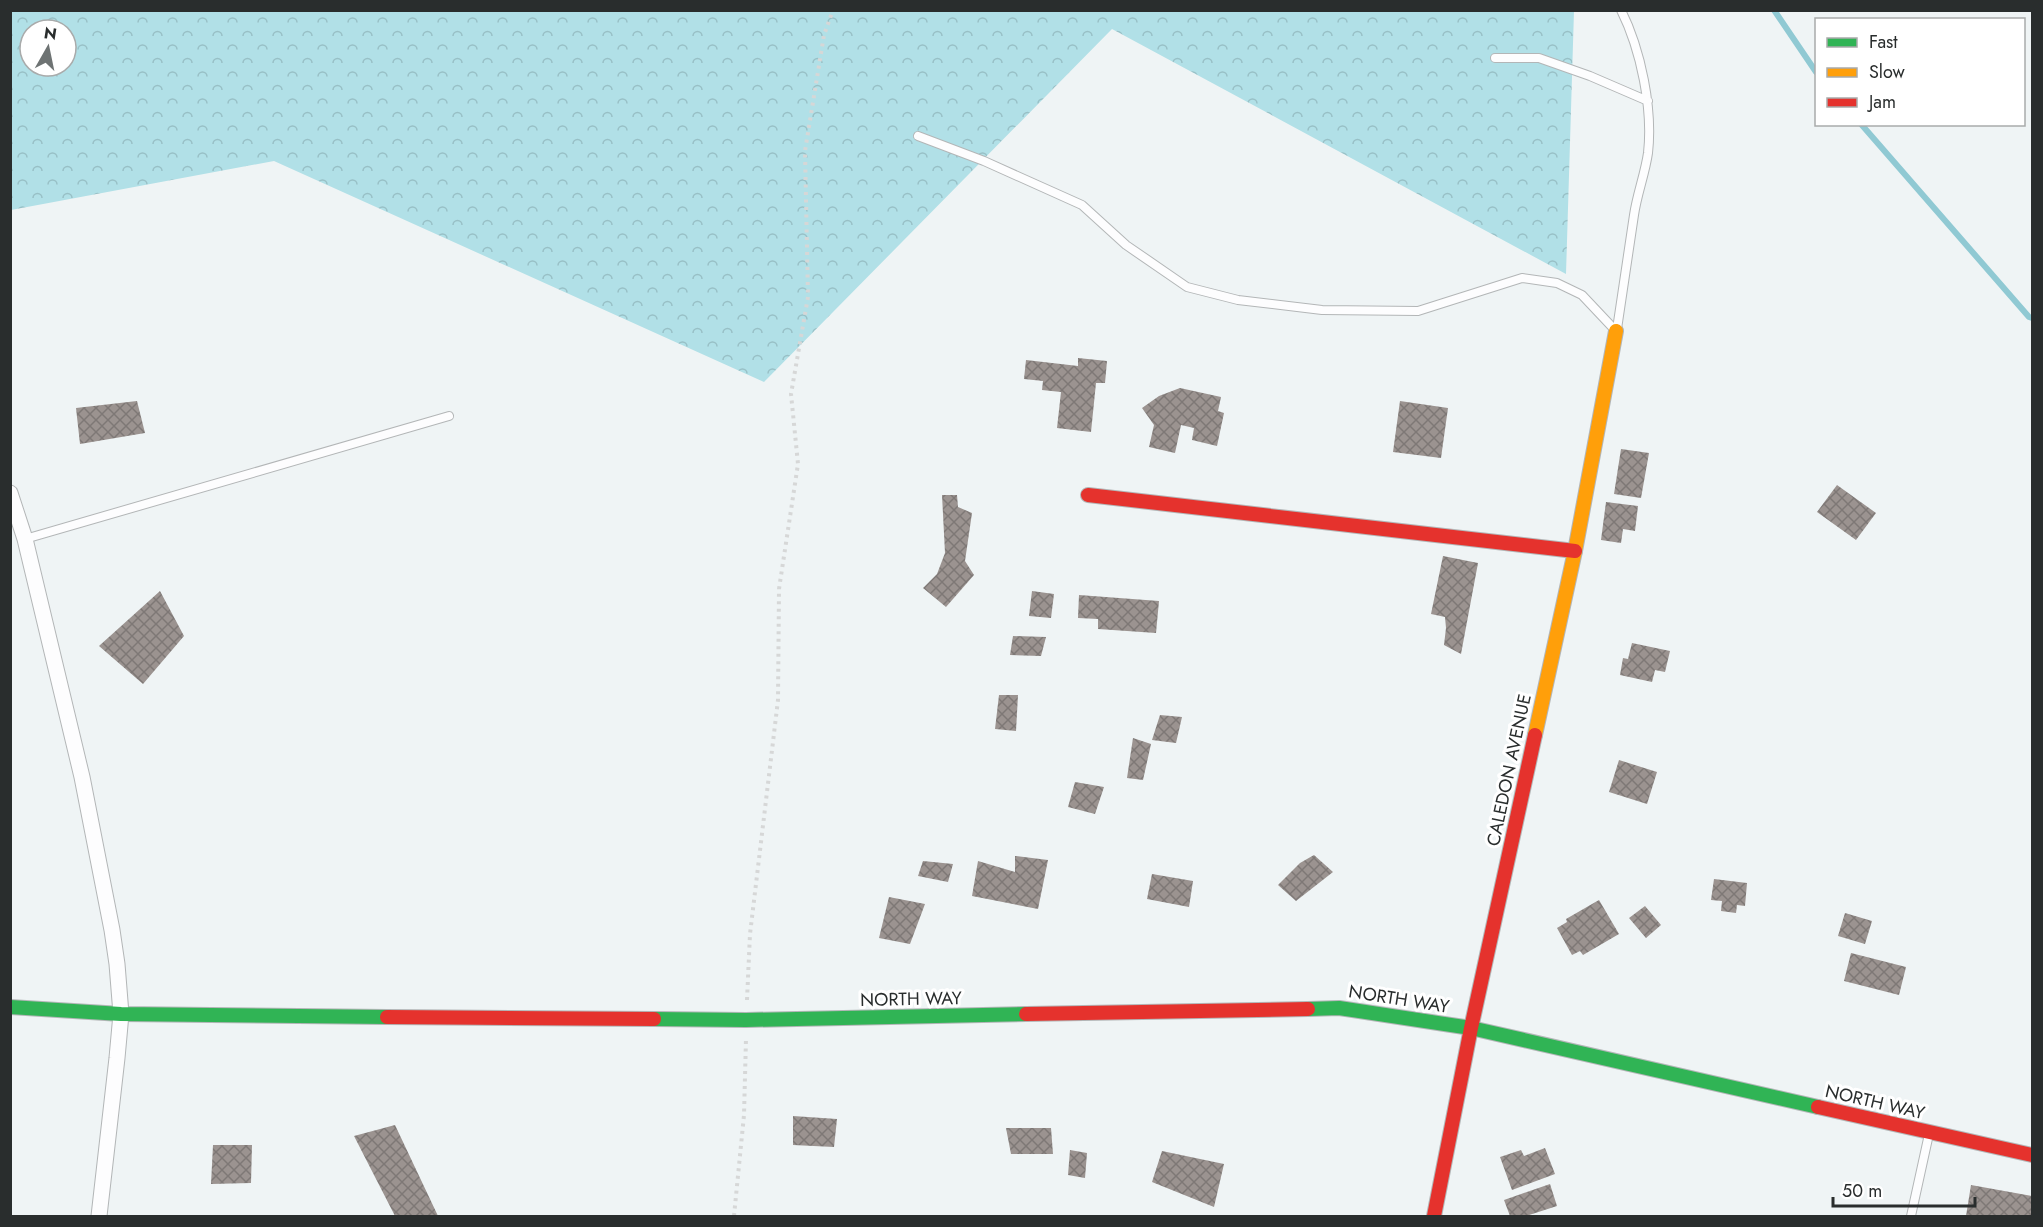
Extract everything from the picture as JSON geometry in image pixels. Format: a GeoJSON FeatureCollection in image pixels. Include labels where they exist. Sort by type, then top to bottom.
{"type":"FeatureCollection","features":[{"type":"Feature","properties":{"kind":"street","name":"CALEDON AVENUE"},"geometry":{"type":"LineString","coordinates":[[1434,1216],[1471,1028],[1575,551],[1616,331]]}},
{"type":"Feature","properties":{"kind":"street"},"geometry":{"type":"LineString","coordinates":[[10,493],[25,539],[82,777],[112,930],[121,1014],[99,1216]]}},
{"type":"Feature","properties":{"kind":"street"},"geometry":{"type":"LineString","coordinates":[[1088,495],[1575,551]]}},
{"type":"Feature","properties":{"kind":"street","name":"NORTH WAY"},"geometry":{"type":"LineString","coordinates":[[10,1007],[121,1014],[746,1020],[1339,1008],[1471,1028],[2032,1155]]}},
{"type":"Feature","properties":{"kind":"lane"},"geometry":{"type":"LineString","coordinates":[[1616,331],[1634,213],[1647,154],[1650,124],[1648,101],[1630,28],[1621,10]]}},
{"type":"Feature","properties":{"kind":"lane"},"geometry":{"type":"LineString","coordinates":[[1495,58],[1539,58],[1590,76],[1648,101]]}},
{"type":"Feature","properties":{"kind":"lane"},"geometry":{"type":"LineString","coordinates":[[918,136],[984,161],[1082,205],[1126,245],[1187,287],[1238,300],[1322,310],[1418,311],[1522,278],[1557,283],[1582,295],[1616,331]]}},
{"type":"Feature","properties":{"kind":"lane"},"geometry":{"type":"LineString","coordinates":[[25,539],[449,416]]}},
{"type":"Feature","properties":{"kind":"lane"},"geometry":{"type":"LineString","coordinates":[[1911,1216],[1930,1133]]}},
{"type":"Feature","properties":{"kind":"path"},"geometry":{"type":"LineString","coordinates":[[734,1216],[744,1115],[750,934],[778,700],[779,589],[798,464],[791,394],[808,297],[805,151],[824,35],[833,10]]}},
{"type":"Feature","properties":{"kind":"green space"},"geometry":{"type":"Polygon","coordinates":[[[11,11],[1574,11],[1566,274],[1112,29],[764,382],[274,161],[11,210],[11,11]]]}},
{"type":"Feature","properties":{"kind":"building"},"geometry":{"type":"Polygon","coordinates":[[[1078,358],[1107,361],[1105,383],[1096,383],[1091,432],[1057,428],[1061,392],[1042,390],[1043,381],[1024,379],[1026,360],[1078,366],[1078,358]]]}},
{"type":"Feature","properties":{"kind":"building"},"geometry":{"type":"Polygon","coordinates":[[[1180,388],[1221,397],[1218,411],[1224,413],[1217,446],[1192,440],[1194,428],[1181,425],[1175,453],[1149,447],[1154,425],[1142,408],[1159,396],[1180,388]]]}},
{"type":"Feature","properties":{"kind":"building"},"geometry":{"type":"Polygon","coordinates":[[[137,401],[145,433],[80,444],[76,408],[137,401]]]}},
{"type":"Feature","properties":{"kind":"building"},"geometry":{"type":"Polygon","coordinates":[[[1400,401],[1448,408],[1441,458],[1393,452],[1400,401]]]}},
{"type":"Feature","properties":{"kind":"building"},"geometry":{"type":"Polygon","coordinates":[[[1621,449],[1649,453],[1641,498],[1614,494],[1621,449]]]}},
{"type":"Feature","properties":{"kind":"building"},"geometry":{"type":"Polygon","coordinates":[[[1837,485],[1876,513],[1856,540],[1817,512],[1837,485]]]}},
{"type":"Feature","properties":{"kind":"building"},"geometry":{"type":"Polygon","coordinates":[[[942,495],[957,495],[958,507],[972,513],[965,561],[974,575],[946,607],[923,588],[937,574],[945,553],[942,495]]]}},
{"type":"Feature","properties":{"kind":"building"},"geometry":{"type":"Polygon","coordinates":[[[1606,502],[1638,506],[1635,531],[1623,529],[1621,543],[1601,540],[1606,502]]]}},
{"type":"Feature","properties":{"kind":"building"},"geometry":{"type":"Polygon","coordinates":[[[1443,556],[1478,563],[1461,654],[1444,645],[1445,617],[1431,614],[1443,556]]]}},
{"type":"Feature","properties":{"kind":"building"},"geometry":{"type":"Polygon","coordinates":[[[160,591],[184,636],[143,684],[99,646],[160,591]]]}},
{"type":"Feature","properties":{"kind":"building"},"geometry":{"type":"Polygon","coordinates":[[[1032,591],[1054,594],[1051,618],[1029,616],[1032,591]]]}},
{"type":"Feature","properties":{"kind":"building"},"geometry":{"type":"Polygon","coordinates":[[[1079,595],[1159,601],[1156,633],[1098,629],[1098,619],[1078,618],[1079,595]]]}},
{"type":"Feature","properties":{"kind":"building"},"geometry":{"type":"Polygon","coordinates":[[[1013,636],[1046,637],[1041,656],[1010,655],[1013,636]]]}},
{"type":"Feature","properties":{"kind":"building"},"geometry":{"type":"Polygon","coordinates":[[[1632,643],[1670,651],[1665,672],[1655,670],[1652,682],[1620,675],[1623,658],[1628,659],[1632,643]]]}},
{"type":"Feature","properties":{"kind":"building"},"geometry":{"type":"Polygon","coordinates":[[[999,695],[1018,695],[1016,731],[995,729],[999,695]]]}},
{"type":"Feature","properties":{"kind":"building"},"geometry":{"type":"Polygon","coordinates":[[[1160,715],[1182,717],[1176,743],[1152,740],[1160,715]]]}},
{"type":"Feature","properties":{"kind":"building"},"geometry":{"type":"Polygon","coordinates":[[[1133,738],[1151,744],[1143,780],[1127,778],[1133,738]]]}},
{"type":"Feature","properties":{"kind":"building"},"geometry":{"type":"Polygon","coordinates":[[[1619,760],[1657,772],[1647,804],[1609,792],[1619,760]]]}},
{"type":"Feature","properties":{"kind":"building"},"geometry":{"type":"Polygon","coordinates":[[[1075,782],[1104,787],[1095,814],[1068,807],[1075,782]]]}},
{"type":"Feature","properties":{"kind":"building"},"geometry":{"type":"Polygon","coordinates":[[[1314,855],[1333,872],[1296,901],[1278,885],[1300,863],[1314,855]]]}},
{"type":"Feature","properties":{"kind":"building"},"geometry":{"type":"Polygon","coordinates":[[[1015,856],[1048,860],[1038,909],[972,896],[978,861],[1015,872],[1015,856]]]}},
{"type":"Feature","properties":{"kind":"building"},"geometry":{"type":"Polygon","coordinates":[[[923,861],[953,864],[948,882],[918,876],[923,861]]]}},
{"type":"Feature","properties":{"kind":"building"},"geometry":{"type":"Polygon","coordinates":[[[1152,874],[1193,881],[1189,907],[1147,899],[1152,874]]]}},
{"type":"Feature","properties":{"kind":"building"},"geometry":{"type":"Polygon","coordinates":[[[1714,879],[1747,883],[1745,906],[1737,905],[1736,913],[1721,911],[1722,901],[1711,900],[1714,879]]]}},
{"type":"Feature","properties":{"kind":"building"},"geometry":{"type":"Polygon","coordinates":[[[889,897],[925,904],[910,944],[879,938],[889,897]]]}},
{"type":"Feature","properties":{"kind":"building"},"geometry":{"type":"Polygon","coordinates":[[[1599,900],[1619,934],[1583,955],[1580,951],[1572,955],[1557,928],[1567,922],[1566,919],[1599,900]]]}},
{"type":"Feature","properties":{"kind":"building"},"geometry":{"type":"Polygon","coordinates":[[[1645,906],[1661,925],[1646,938],[1629,918],[1645,906]]]}},
{"type":"Feature","properties":{"kind":"building"},"geometry":{"type":"Polygon","coordinates":[[[1845,913],[1872,921],[1865,944],[1838,936],[1845,913]]]}},
{"type":"Feature","properties":{"kind":"building"},"geometry":{"type":"Polygon","coordinates":[[[1851,953],[1906,967],[1899,995],[1844,981],[1851,953]]]}},
{"type":"Feature","properties":{"kind":"building"},"geometry":{"type":"Polygon","coordinates":[[[793,1116],[837,1119],[834,1147],[793,1145],[793,1116]]]}},
{"type":"Feature","properties":{"kind":"building"},"geometry":{"type":"Polygon","coordinates":[[[395,1125],[438,1216],[395,1216],[354,1136],[395,1125]]]}},
{"type":"Feature","properties":{"kind":"building"},"geometry":{"type":"Polygon","coordinates":[[[1006,1128],[1051,1128],[1053,1154],[1011,1154],[1006,1128]]]}},
{"type":"Feature","properties":{"kind":"building"},"geometry":{"type":"Polygon","coordinates":[[[213,1145],[252,1145],[251,1183],[211,1184],[213,1145]]]}},
{"type":"Feature","properties":{"kind":"building"},"geometry":{"type":"Polygon","coordinates":[[[1545,1148],[1555,1174],[1512,1190],[1500,1157],[1521,1150],[1524,1156],[1545,1148]]]}},
{"type":"Feature","properties":{"kind":"building"},"geometry":{"type":"Polygon","coordinates":[[[1070,1150],[1087,1153],[1085,1178],[1068,1175],[1070,1150]]]}},
{"type":"Feature","properties":{"kind":"building"},"geometry":{"type":"Polygon","coordinates":[[[1162,1151],[1224,1164],[1214,1207],[1152,1182],[1162,1151]]]}},
{"type":"Feature","properties":{"kind":"building"},"geometry":{"type":"Polygon","coordinates":[[[1550,1184],[1557,1206],[1526,1216],[1510,1216],[1504,1200],[1550,1184]]]}},
{"type":"Feature","properties":{"kind":"building"},"geometry":{"type":"Polygon","coordinates":[[[1971,1185],[2032,1196],[2032,1216],[1966,1216],[1971,1185]]]}},
{"type":"Feature","properties":{"kind":"waterway"},"geometry":{"type":"LineString","coordinates":[[1774,10],[1815,71]]}},
{"type":"Feature","properties":{"kind":"waterway"},"geometry":{"type":"LineString","coordinates":[[1863,126],[2032,318]]}},
{"type":"Feature","properties":{"kind":"traffic: fast"},"geometry":{"type":"LineString","coordinates":[[10,1007],[121,1014],[387,1017]]}},
{"type":"Feature","properties":{"kind":"traffic: fast"},"geometry":{"type":"LineString","coordinates":[[1308,1009],[1339,1008],[1471,1028],[1818,1107]]}},
{"type":"Feature","properties":{"kind":"traffic: fast"},"geometry":{"type":"LineString","coordinates":[[654,1019],[746,1020],[1026,1014]]}},
{"type":"Feature","properties":{"kind":"traffic: slow"},"geometry":{"type":"LineString","coordinates":[[1535,735],[1575,551],[1616,331]]}},
{"type":"Feature","properties":{"kind":"traffic: jam"},"geometry":{"type":"LineString","coordinates":[[1088,495],[1575,551]]}},
{"type":"Feature","properties":{"kind":"traffic: jam"},"geometry":{"type":"LineString","coordinates":[[1434,1216],[1471,1028],[1535,735]]}},
{"type":"Feature","properties":{"kind":"traffic: jam"},"geometry":{"type":"LineString","coordinates":[[1026,1014],[1308,1009]]}},
{"type":"Feature","properties":{"kind":"traffic: jam"},"geometry":{"type":"LineString","coordinates":[[387,1017],[654,1019]]}},
{"type":"Feature","properties":{"kind":"traffic: jam"},"geometry":{"type":"LineString","coordinates":[[1818,1107],[2032,1155]]}}]}
